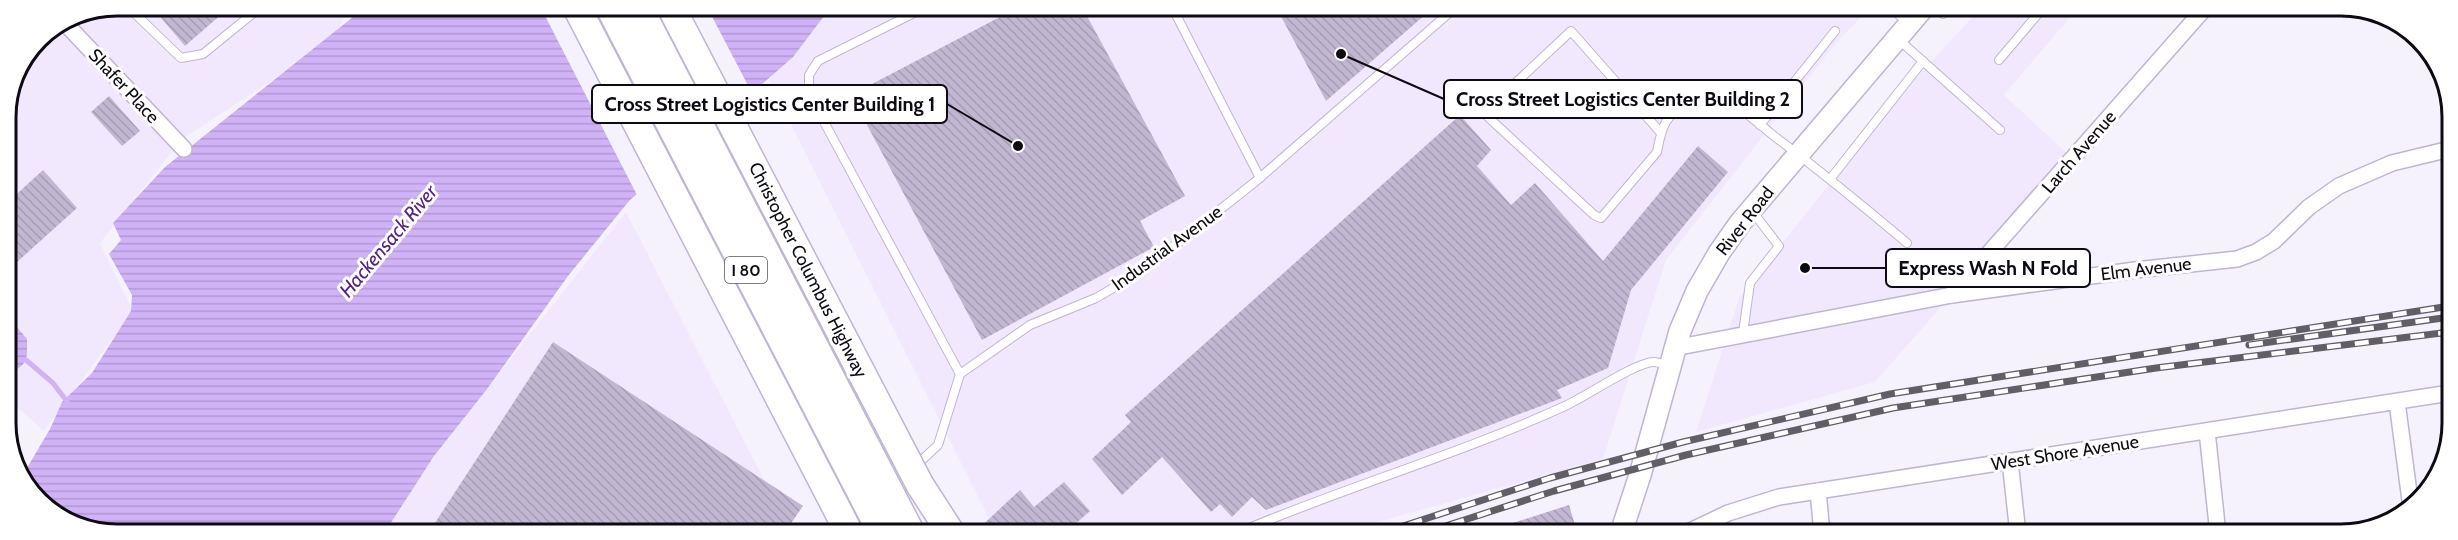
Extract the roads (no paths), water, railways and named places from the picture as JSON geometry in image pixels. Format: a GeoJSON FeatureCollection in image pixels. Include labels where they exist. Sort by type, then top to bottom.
{"type":"FeatureCollection","features":[{"type":"Feature","properties":{"kind":"highway","name":"I 80"},"geometry":{"type":"LineString","coordinates":[[581,16],[847,524]]}},
{"type":"Feature","properties":{"kind":"highway","name":"I 80"},"geometry":{"type":"LineString","coordinates":[[614,16],[878,524]]}},
{"type":"Feature","properties":{"kind":"highway","name":"Christopher Columbus Highway"},"geometry":{"type":"LineString","coordinates":[[643,16],[906,524]]}},
{"type":"Feature","properties":{"kind":"highway","name":"Christopher Columbus Highway"},"geometry":{"type":"LineString","coordinates":[[676,16],[939,524]]}},
{"type":"Feature","properties":{"kind":"highway"},"geometry":{"type":"LineString","coordinates":[[920,485],[945,524]]}},
{"type":"Feature","properties":{"kind":"main road","name":"River Road"},"geometry":{"type":"LineString","coordinates":[[1625,523],[1671,356],[1697,291],[1719,253],[1751,210],[1916,16]]}},
{"type":"Feature","properties":{"kind":"street","name":"Larch Avenue"},"geometry":{"type":"LineString","coordinates":[[1952,295],[2198,16]]}},
{"type":"Feature","properties":{"kind":"street","name":"Shafer Place"},"geometry":{"type":"LineString","coordinates":[[71,29],[184,149]]}},
{"type":"Feature","properties":{"kind":"street","name":"Elm Avenue"},"geometry":{"type":"LineString","coordinates":[[1671,356],[1743,333],[1952,295],[2135,270],[2237,259],[2256,252],[2274,241],[2309,207],[2339,186],[2392,163],[2442,151]]}},
{"type":"Feature","properties":{"kind":"street","name":"West Shore Avenue"},"geometry":{"type":"LineString","coordinates":[[1708,523],[1738,510],[1779,497],[2442,394]]}},
{"type":"Feature","properties":{"kind":"street"},"geometry":{"type":"LineString","coordinates":[[2397,402],[2409,496]]}},
{"type":"Feature","properties":{"kind":"street"},"geometry":{"type":"LineString","coordinates":[[2207,431],[2217,523]]}},
{"type":"Feature","properties":{"kind":"street"},"geometry":{"type":"LineString","coordinates":[[2010,461],[2017,523]]}},
{"type":"Feature","properties":{"kind":"street"},"geometry":{"type":"LineString","coordinates":[[1818,491],[1821,523]]}},
{"type":"Feature","properties":{"kind":"lane"},"geometry":{"type":"LineString","coordinates":[[138,16],[181,58],[203,54],[250,16]]}},
{"type":"Feature","properties":{"kind":"lane"},"geometry":{"type":"LineString","coordinates":[[851,524],[938,445],[960,374],[809,94],[809,75],[818,61],[909,16]]}},
{"type":"Feature","properties":{"kind":"lane"},"geometry":{"type":"LineString","coordinates":[[1177,16],[1260,178]]}},
{"type":"Feature","properties":{"kind":"lane","name":"Industrial Avenue"},"geometry":{"type":"LineString","coordinates":[[960,374],[1030,325],[1096,298],[1132,277],[1260,178],[1446,16]]}},
{"type":"Feature","properties":{"kind":"lane"},"geometry":{"type":"LineString","coordinates":[[1895,16],[1902,31],[1923,61],[2000,130]]}},
{"type":"Feature","properties":{"kind":"lane"},"geometry":{"type":"LineString","coordinates":[[1999,60],[2036,16]]}},
{"type":"Feature","properties":{"kind":"lane"},"geometry":{"type":"LineString","coordinates":[[1760,125],[1835,31]]}},
{"type":"Feature","properties":{"kind":"lane"},"geometry":{"type":"LineString","coordinates":[[1661,133],[1571,32],[1493,104],[1488,117],[1594,215],[1601,218],[1607,215],[1657,152],[1668,116],[1700,97],[1712,96],[1744,112],[1831,178],[1907,243]]}},
{"type":"Feature","properties":{"kind":"lane"},"geometry":{"type":"LineString","coordinates":[[1831,178],[1923,61]]}},
{"type":"Feature","properties":{"kind":"lane"},"geometry":{"type":"LineString","coordinates":[[1743,333],[1750,283],[1779,246],[1751,210]]}},
{"type":"Feature","properties":{"kind":"lane"},"geometry":{"type":"LineString","coordinates":[[1259,523],[1521,426],[1587,396],[1639,365],[1671,356]]}},
{"type":"Feature","properties":{"kind":"water","name":"Hackensack River"},"geometry":{"type":"Polygon","coordinates":[[[354,16],[824,16],[793,57],[629,201],[568,276],[487,389],[434,456],[390,524],[118,524],[98,522],[79,516],[56,503],[37,484],[30,473],[27,467],[50,429],[62,402],[92,373],[131,311],[132,295],[109,254],[121,240],[113,223],[165,167],[354,16]]]}},
{"type":"Feature","properties":{"kind":"water"},"geometry":{"type":"Polygon","coordinates":[[[16,326],[27,339],[24,364],[17,369],[16,326]]]}},
{"type":"Feature","properties":{"kind":"waterway"},"geometry":{"type":"LineString","coordinates":[[26,360],[53,383],[69,404]]}},
{"type":"Feature","properties":{"kind":"railway"},"geometry":{"type":"LineString","coordinates":[[1411,523],[1550,478],[1683,442],[1890,394],[2442,307]]}},
{"type":"Feature","properties":{"kind":"railway"},"geometry":{"type":"LineString","coordinates":[[2249,345],[2442,318]]}},
{"type":"Feature","properties":{"kind":"railway"},"geometry":{"type":"LineString","coordinates":[[1454,523],[1554,491],[1686,455],[1893,408],[2156,368],[2442,333]]}},
{"type":"Feature","properties":{"kind":"place","name":"Cross Street Logistics Center Building 2"},"geometry":{"type":"Point","coordinates":[1341,54]}},
{"type":"Feature","properties":{"kind":"place","name":"Cross Street Logistics Center Building 1"},"geometry":{"type":"Point","coordinates":[1018,146]}},
{"type":"Feature","properties":{"kind":"place","name":"Express Wash N Fold"},"geometry":{"type":"Point","coordinates":[1805,268]}}]}
